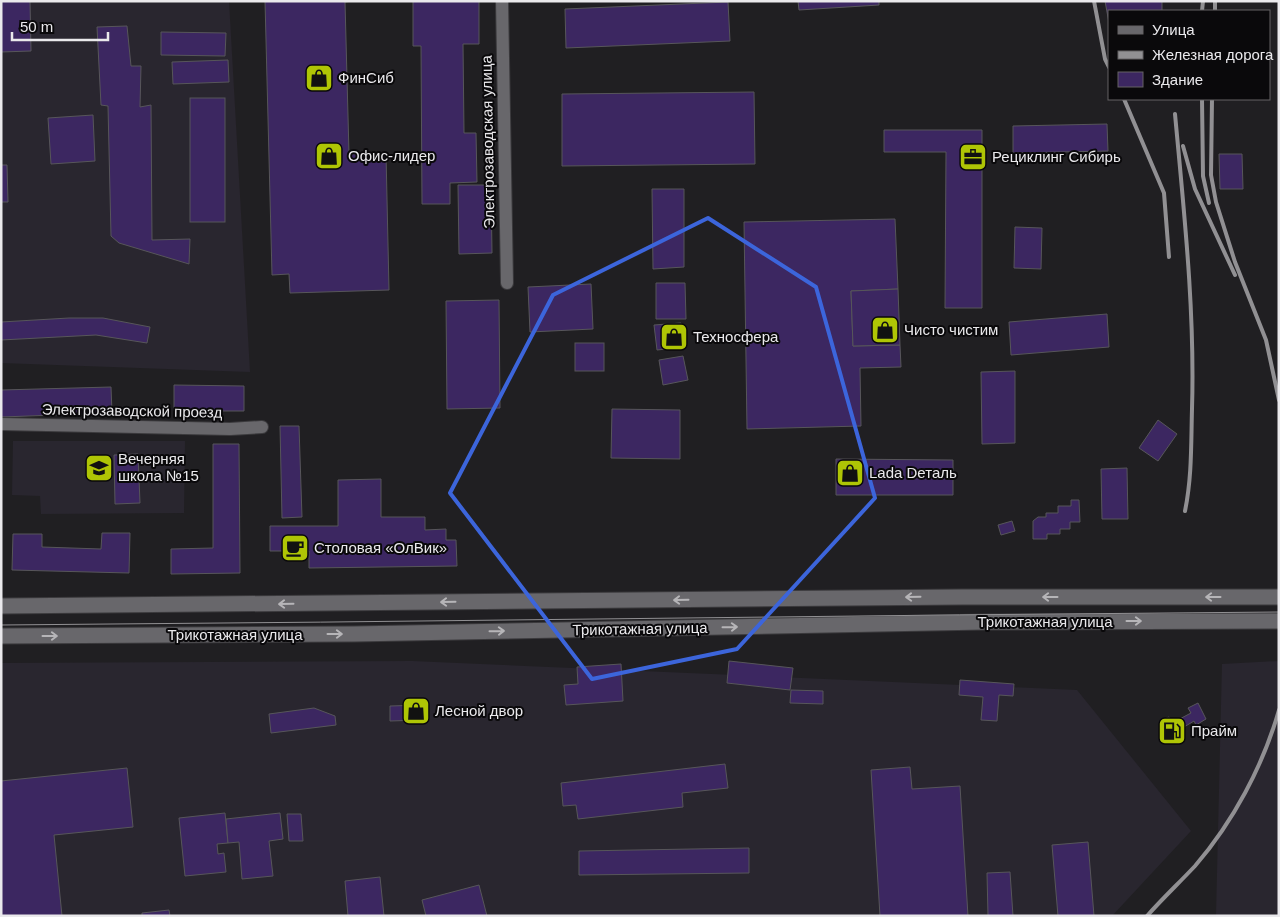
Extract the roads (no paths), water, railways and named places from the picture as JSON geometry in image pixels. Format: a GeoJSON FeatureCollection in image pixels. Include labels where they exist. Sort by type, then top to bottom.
{"type":"FeatureCollection","features":[{"type":"Feature","properties":{"kind":"main road","name":"Трикотажная улица"},"geometry":{"type":"LineString","coordinates":[[1,606],[942,597],[1279,597]]}},
{"type":"Feature","properties":{"kind":"main road","name":"Трикотажная улица"},"geometry":{"type":"LineString","coordinates":[[1,636],[354,634],[984,622],[1279,621]]}},
{"type":"Feature","properties":{"kind":"street","name":"Электрозаводская улица"},"geometry":{"type":"LineString","coordinates":[[502,1],[507,283]]}},
{"type":"Feature","properties":{"kind":"street","name":"Электрозаводской проезд"},"geometry":{"type":"LineString","coordinates":[[1,424],[262,427]]}},
{"type":"Feature","properties":{"kind":"tram line"},"geometry":{"type":"LineString","coordinates":[[1,625],[1279,612]]}},
{"type":"Feature","properties":{"kind":"railway"},"geometry":{"type":"LineString","coordinates":[[1094,1],[1105,59],[1108,65]]}},
{"type":"Feature","properties":{"kind":"railway"},"geometry":{"type":"LineString","coordinates":[[1202,10],[1203,1]]}},
{"type":"Feature","properties":{"kind":"railway"},"geometry":{"type":"LineString","coordinates":[[1215,1],[1215,10]]}},
{"type":"Feature","properties":{"kind":"railway"},"geometry":{"type":"LineString","coordinates":[[1124,100],[1164,193],[1169,257]]}},
{"type":"Feature","properties":{"kind":"railway"},"geometry":{"type":"LineString","coordinates":[[1202,100],[1203,176],[1209,203]]}},
{"type":"Feature","properties":{"kind":"railway"},"geometry":{"type":"LineString","coordinates":[[1212,100],[1211,175],[1216,202],[1235,262],[1266,340],[1279,400]]}},
{"type":"Feature","properties":{"kind":"railway"},"geometry":{"type":"LineString","coordinates":[[1175,114],[1188,262],[1192,335],[1191,460],[1185,511]]}},
{"type":"Feature","properties":{"kind":"railway"},"geometry":{"type":"LineString","coordinates":[[1183,146],[1195,189],[1235,275]]}},
{"type":"Feature","properties":{"kind":"railway"},"geometry":{"type":"LineString","coordinates":[[1147,916],[1195,866],[1222,831],[1255,772],[1279,710]]}},
{"type":"Feature","properties":{"kind":"place","name":"ФинСиб"},"geometry":{"type":"Point","coordinates":[319,78]}},
{"type":"Feature","properties":{"kind":"place","name":"Офис-лидер"},"geometry":{"type":"Point","coordinates":[329,156]}},
{"type":"Feature","properties":{"kind":"place","name":"Рециклинг Сибирь"},"geometry":{"type":"Point","coordinates":[973,157]}},
{"type":"Feature","properties":{"kind":"place","name":"Чисто чистим"},"geometry":{"type":"Point","coordinates":[885,330]}},
{"type":"Feature","properties":{"kind":"place","name":"Техносфера"},"geometry":{"type":"Point","coordinates":[674,337]}},
{"type":"Feature","properties":{"kind":"place","name":"Вечерняя школа №15"},"geometry":{"type":"Point","coordinates":[99,468]}},
{"type":"Feature","properties":{"kind":"place","name":"Lada Dеталь"},"geometry":{"type":"Point","coordinates":[850,473]}},
{"type":"Feature","properties":{"kind":"place","name":"Столовая «ОлВик»"},"geometry":{"type":"Point","coordinates":[295,548]}},
{"type":"Feature","properties":{"kind":"place","name":"Лесной двор"},"geometry":{"type":"Point","coordinates":[416,711]}},
{"type":"Feature","properties":{"kind":"place","name":"Прайм"},"geometry":{"type":"Point","coordinates":[1172,731]}}]}
